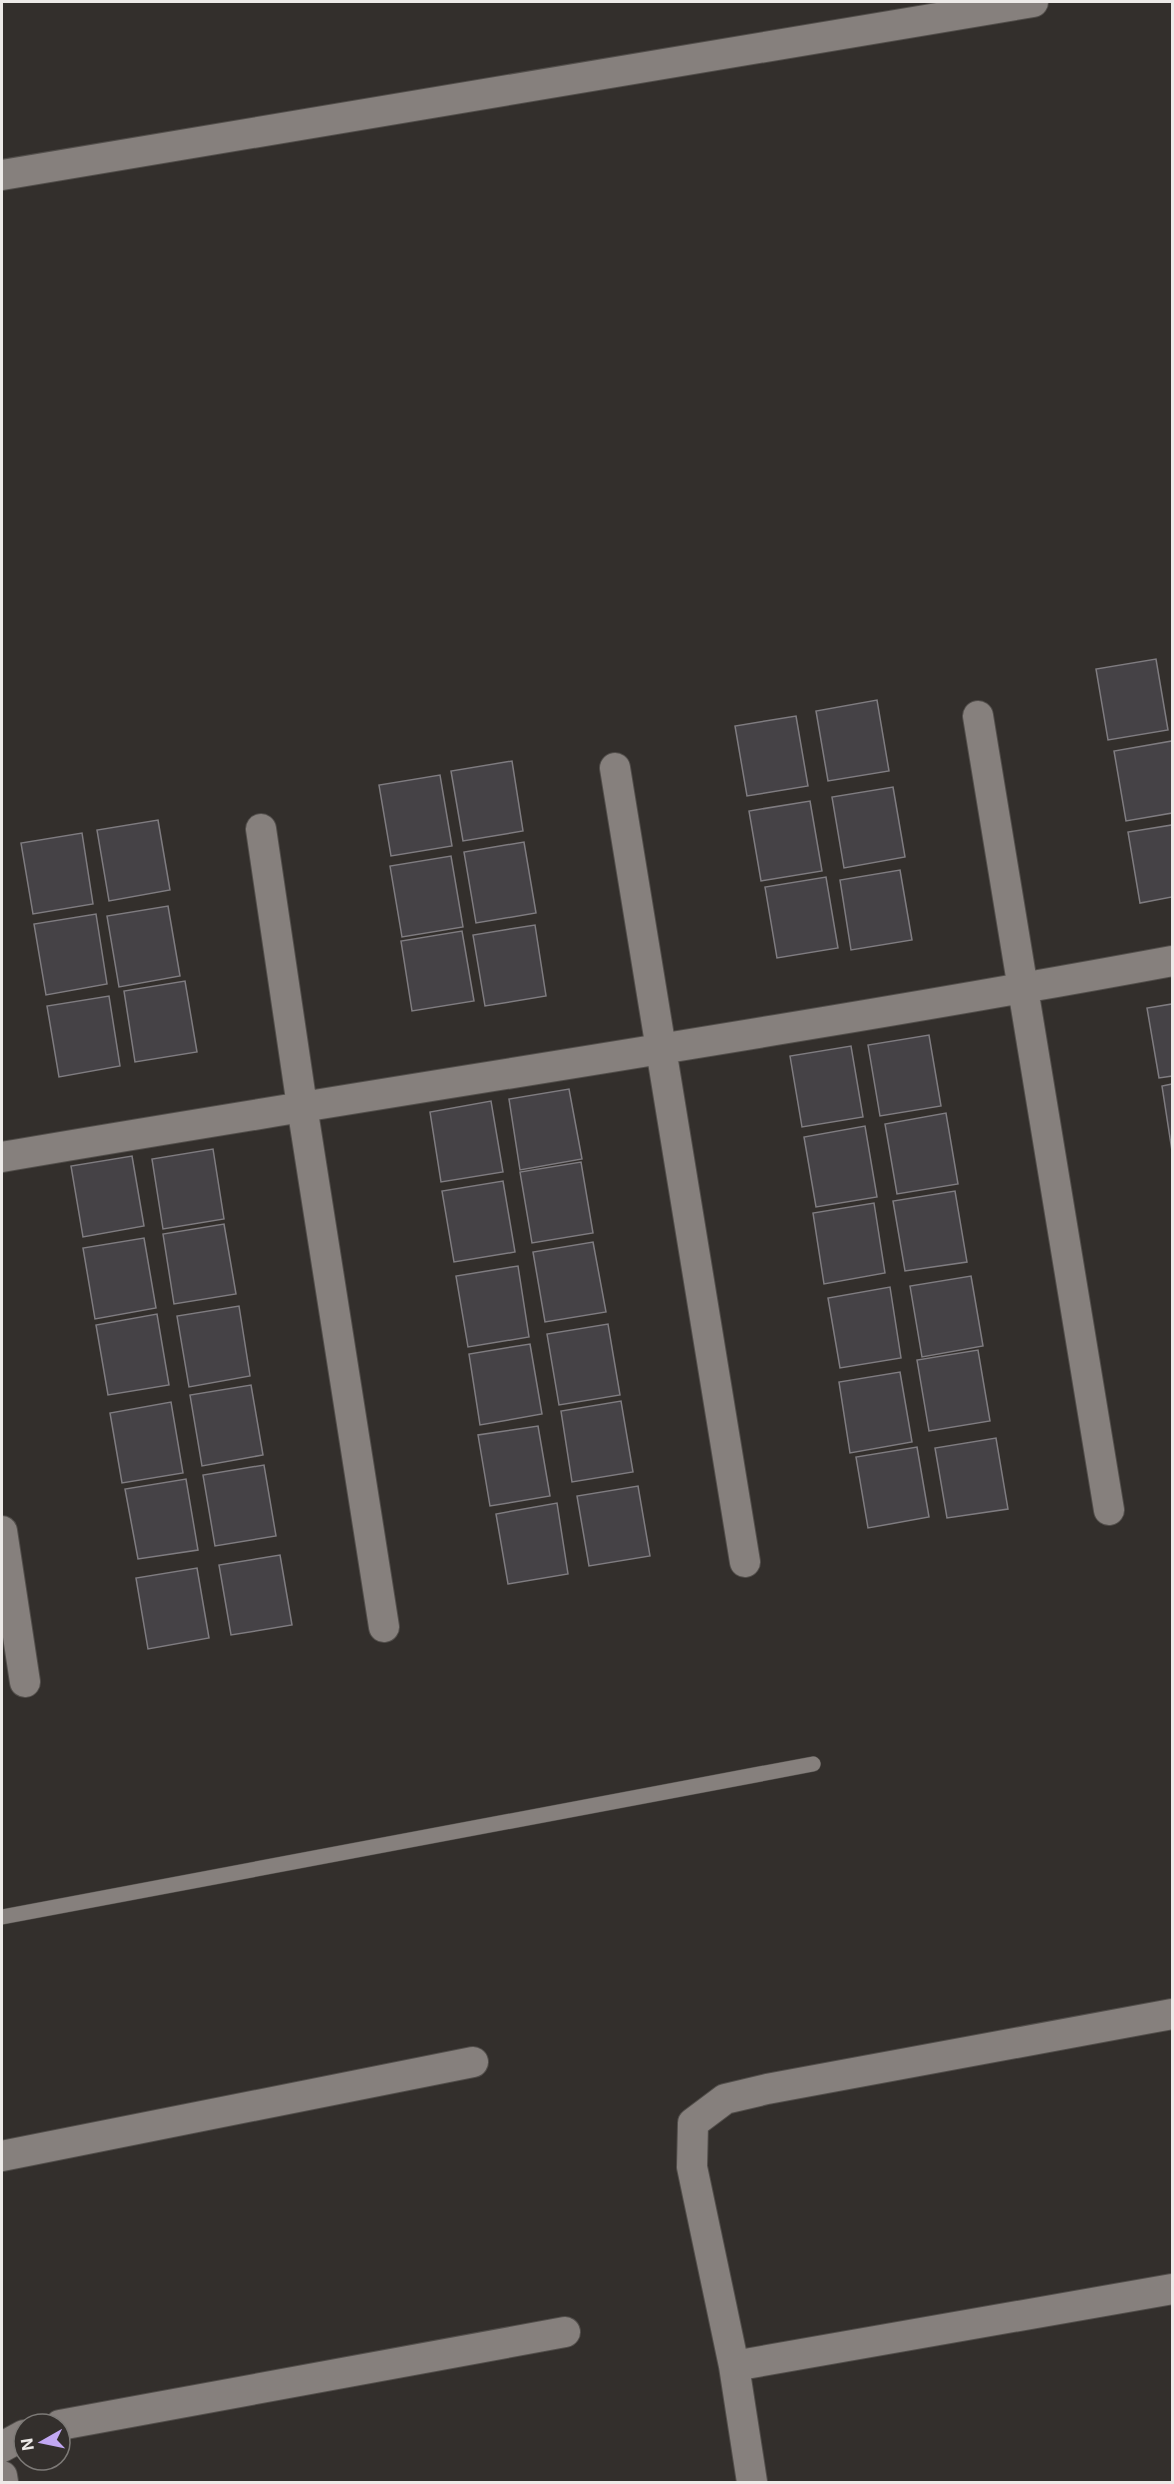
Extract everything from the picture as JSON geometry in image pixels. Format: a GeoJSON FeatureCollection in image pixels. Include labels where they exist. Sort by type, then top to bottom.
{"type":"FeatureCollection","features":[{"type":"Feature","properties":{"kind":"street"},"geometry":{"type":"LineString","coordinates":[[2,175],[1033,2]]}},
{"type":"Feature","properties":{"kind":"street"},"geometry":{"type":"LineString","coordinates":[[978,716],[1109,1510]]}},
{"type":"Feature","properties":{"kind":"street"},"geometry":{"type":"LineString","coordinates":[[615,768],[745,1562]]}},
{"type":"Feature","properties":{"kind":"street"},"geometry":{"type":"LineString","coordinates":[[261,829],[384,1627]]}},
{"type":"Feature","properties":{"kind":"street"},"geometry":{"type":"LineString","coordinates":[[2,1157],[302,1106],[660,1050],[1173,961]]}},
{"type":"Feature","properties":{"kind":"street"},"geometry":{"type":"LineString","coordinates":[[2,1531],[25,1682]]}},
{"type":"Feature","properties":{"kind":"street"},"geometry":{"type":"LineString","coordinates":[[752,2482],[734,2366],[692,2167],[693,2123],[725,2099],[767,2089],[1173,2014]]}},
{"type":"Feature","properties":{"kind":"street"},"geometry":{"type":"LineString","coordinates":[[2,2156],[473,2062]]}},
{"type":"Feature","properties":{"kind":"street"},"geometry":{"type":"LineString","coordinates":[[734,2366],[1173,2289]]}},
{"type":"Feature","properties":{"kind":"street"},"geometry":{"type":"LineString","coordinates":[[72,2423],[565,2332]]}},
{"type":"Feature","properties":{"kind":"street"},"geometry":{"type":"LineString","coordinates":[[2,2476],[3,2482]]}},
{"type":"Feature","properties":{"kind":"lane"},"geometry":{"type":"LineString","coordinates":[[2,1917],[813,1764]]}},
{"type":"Feature","properties":{"kind":"building"},"geometry":{"type":"Polygon","coordinates":[[[1156,659],[1168,730],[1108,740],[1096,669],[1156,659]]]}},
{"type":"Feature","properties":{"kind":"building"},"geometry":{"type":"Polygon","coordinates":[[[877,700],[889,771],[828,781],[816,711],[877,700]]]}},
{"type":"Feature","properties":{"kind":"building"},"geometry":{"type":"Polygon","coordinates":[[[796,716],[808,786],[747,796],[735,726],[796,716]]]}},
{"type":"Feature","properties":{"kind":"building"},"geometry":{"type":"Polygon","coordinates":[[[1172,741],[1172,813],[1126,821],[1114,751],[1172,741]]]}},
{"type":"Feature","properties":{"kind":"building"},"geometry":{"type":"Polygon","coordinates":[[[512,761],[523,831],[463,841],[451,771],[512,761]]]}},
{"type":"Feature","properties":{"kind":"building"},"geometry":{"type":"Polygon","coordinates":[[[440,775],[452,846],[391,856],[379,785],[440,775]]]}},
{"type":"Feature","properties":{"kind":"building"},"geometry":{"type":"Polygon","coordinates":[[[893,787],[905,857],[844,868],[832,797],[893,787]]]}},
{"type":"Feature","properties":{"kind":"building"},"geometry":{"type":"Polygon","coordinates":[[[810,801],[822,871],[761,881],[749,811],[810,801]]]}},
{"type":"Feature","properties":{"kind":"building"},"geometry":{"type":"Polygon","coordinates":[[[158,820],[170,890],[109,901],[97,830],[158,820]]]}},
{"type":"Feature","properties":{"kind":"building"},"geometry":{"type":"Polygon","coordinates":[[[1172,825],[1172,897],[1140,903],[1128,832],[1172,825]]]}},
{"type":"Feature","properties":{"kind":"building"},"geometry":{"type":"Polygon","coordinates":[[[82,833],[93,904],[33,914],[21,843],[82,833]]]}},
{"type":"Feature","properties":{"kind":"building"},"geometry":{"type":"Polygon","coordinates":[[[524,842],[536,913],[476,923],[464,852],[524,842]]]}},
{"type":"Feature","properties":{"kind":"building"},"geometry":{"type":"Polygon","coordinates":[[[451,856],[463,927],[402,937],[390,866],[451,856]]]}},
{"type":"Feature","properties":{"kind":"building"},"geometry":{"type":"Polygon","coordinates":[[[900,870],[912,940],[851,950],[840,880],[900,870]]]}},
{"type":"Feature","properties":{"kind":"building"},"geometry":{"type":"Polygon","coordinates":[[[826,877],[838,948],[777,958],[765,887],[826,877]]]}},
{"type":"Feature","properties":{"kind":"building"},"geometry":{"type":"Polygon","coordinates":[[[168,906],[180,976],[119,987],[107,916],[168,906]]]}},
{"type":"Feature","properties":{"kind":"building"},"geometry":{"type":"Polygon","coordinates":[[[96,914],[107,984],[46,995],[34,924],[96,914]]]}},
{"type":"Feature","properties":{"kind":"building"},"geometry":{"type":"Polygon","coordinates":[[[535,925],[546,996],[485,1006],[473,935],[535,925]]]}},
{"type":"Feature","properties":{"kind":"building"},"geometry":{"type":"Polygon","coordinates":[[[462,931],[474,1001],[412,1011],[401,941],[462,931]]]}},
{"type":"Feature","properties":{"kind":"building"},"geometry":{"type":"Polygon","coordinates":[[[185,981],[197,1052],[135,1062],[124,991],[185,981]]]}},
{"type":"Feature","properties":{"kind":"building"},"geometry":{"type":"Polygon","coordinates":[[[109,996],[120,1066],[59,1077],[47,1006],[109,996]]]}},
{"type":"Feature","properties":{"kind":"building"},"geometry":{"type":"Polygon","coordinates":[[[1172,1004],[1172,1076],[1159,1078],[1147,1008],[1172,1004]]]}},
{"type":"Feature","properties":{"kind":"building"},"geometry":{"type":"Polygon","coordinates":[[[929,1035],[941,1106],[880,1116],[868,1045],[929,1035]]]}},
{"type":"Feature","properties":{"kind":"building"},"geometry":{"type":"Polygon","coordinates":[[[851,1046],[863,1117],[802,1127],[790,1056],[851,1046]]]}},
{"type":"Feature","properties":{"kind":"building"},"geometry":{"type":"Polygon","coordinates":[[[1172,1084],[1172,1151],[1162,1086],[1172,1084]]]}},
{"type":"Feature","properties":{"kind":"building"},"geometry":{"type":"Polygon","coordinates":[[[569,1089],[582,1159],[520,1170],[509,1099],[569,1089]]]}},
{"type":"Feature","properties":{"kind":"building"},"geometry":{"type":"Polygon","coordinates":[[[491,1101],[503,1172],[441,1182],[430,1112],[491,1101]]]}},
{"type":"Feature","properties":{"kind":"building"},"geometry":{"type":"Polygon","coordinates":[[[946,1113],[958,1184],[897,1194],[885,1124],[946,1113]]]}},
{"type":"Feature","properties":{"kind":"building"},"geometry":{"type":"Polygon","coordinates":[[[865,1126],[877,1197],[816,1207],[804,1137],[865,1126]]]}},
{"type":"Feature","properties":{"kind":"building"},"geometry":{"type":"Polygon","coordinates":[[[213,1149],[224,1219],[163,1229],[152,1159],[213,1149]]]}},
{"type":"Feature","properties":{"kind":"building"},"geometry":{"type":"Polygon","coordinates":[[[132,1156],[144,1226],[83,1237],[71,1166],[132,1156]]]}},
{"type":"Feature","properties":{"kind":"building"},"geometry":{"type":"Polygon","coordinates":[[[581,1162],[593,1233],[532,1243],[520,1172],[581,1162]]]}},
{"type":"Feature","properties":{"kind":"building"},"geometry":{"type":"Polygon","coordinates":[[[503,1181],[515,1252],[454,1262],[442,1191],[503,1181]]]}},
{"type":"Feature","properties":{"kind":"building"},"geometry":{"type":"Polygon","coordinates":[[[955,1191],[967,1262],[905,1271],[893,1201],[955,1191]]]}},
{"type":"Feature","properties":{"kind":"building"},"geometry":{"type":"Polygon","coordinates":[[[874,1203],[885,1273],[824,1284],[813,1213],[874,1203]]]}},
{"type":"Feature","properties":{"kind":"building"},"geometry":{"type":"Polygon","coordinates":[[[224,1224],[236,1294],[174,1304],[163,1234],[224,1224]]]}},
{"type":"Feature","properties":{"kind":"building"},"geometry":{"type":"Polygon","coordinates":[[[144,1238],[156,1308],[95,1319],[83,1248],[144,1238]]]}},
{"type":"Feature","properties":{"kind":"building"},"geometry":{"type":"Polygon","coordinates":[[[593,1242],[606,1312],[545,1322],[533,1252],[593,1242]]]}},
{"type":"Feature","properties":{"kind":"building"},"geometry":{"type":"Polygon","coordinates":[[[518,1266],[529,1337],[468,1347],[456,1276],[518,1266]]]}},
{"type":"Feature","properties":{"kind":"building"},"geometry":{"type":"Polygon","coordinates":[[[971,1276],[983,1346],[922,1357],[910,1286],[971,1276]]]}},
{"type":"Feature","properties":{"kind":"building"},"geometry":{"type":"Polygon","coordinates":[[[890,1287],[901,1358],[840,1368],[828,1298],[890,1287]]]}},
{"type":"Feature","properties":{"kind":"building"},"geometry":{"type":"Polygon","coordinates":[[[239,1306],[250,1376],[189,1387],[177,1316],[239,1306]]]}},
{"type":"Feature","properties":{"kind":"building"},"geometry":{"type":"Polygon","coordinates":[[[157,1314],[169,1385],[108,1395],[96,1325],[157,1314]]]}},
{"type":"Feature","properties":{"kind":"building"},"geometry":{"type":"Polygon","coordinates":[[[608,1324],[620,1395],[559,1405],[547,1334],[608,1324]]]}},
{"type":"Feature","properties":{"kind":"building"},"geometry":{"type":"Polygon","coordinates":[[[530,1344],[542,1414],[480,1425],[469,1354],[530,1344]]]}},
{"type":"Feature","properties":{"kind":"building"},"geometry":{"type":"Polygon","coordinates":[[[978,1350],[990,1421],[929,1431],[917,1360],[978,1350]]]}},
{"type":"Feature","properties":{"kind":"building"},"geometry":{"type":"Polygon","coordinates":[[[900,1372],[912,1442],[850,1453],[839,1382],[900,1372]]]}},
{"type":"Feature","properties":{"kind":"building"},"geometry":{"type":"Polygon","coordinates":[[[251,1385],[263,1455],[202,1466],[190,1395],[251,1385]]]}},
{"type":"Feature","properties":{"kind":"building"},"geometry":{"type":"Polygon","coordinates":[[[621,1401],[633,1472],[572,1482],[561,1411],[621,1401]]]}},
{"type":"Feature","properties":{"kind":"building"},"geometry":{"type":"Polygon","coordinates":[[[171,1402],[183,1473],[122,1483],[110,1413],[171,1402]]]}},
{"type":"Feature","properties":{"kind":"building"},"geometry":{"type":"Polygon","coordinates":[[[538,1426],[550,1496],[490,1506],[478,1435],[538,1426]]]}},
{"type":"Feature","properties":{"kind":"building"},"geometry":{"type":"Polygon","coordinates":[[[996,1438],[1008,1509],[947,1518],[935,1448],[996,1438]]]}},
{"type":"Feature","properties":{"kind":"building"},"geometry":{"type":"Polygon","coordinates":[[[917,1447],[929,1517],[868,1528],[856,1457],[917,1447]]]}},
{"type":"Feature","properties":{"kind":"building"},"geometry":{"type":"Polygon","coordinates":[[[264,1465],[276,1536],[215,1546],[203,1475],[264,1465]]]}},
{"type":"Feature","properties":{"kind":"building"},"geometry":{"type":"Polygon","coordinates":[[[186,1479],[198,1550],[138,1559],[125,1489],[186,1479]]]}},
{"type":"Feature","properties":{"kind":"building"},"geometry":{"type":"Polygon","coordinates":[[[638,1486],[650,1556],[589,1566],[577,1496],[638,1486]]]}},
{"type":"Feature","properties":{"kind":"building"},"geometry":{"type":"Polygon","coordinates":[[[557,1503],[568,1574],[508,1584],[496,1514],[557,1503]]]}},
{"type":"Feature","properties":{"kind":"building"},"geometry":{"type":"Polygon","coordinates":[[[280,1555],[292,1625],[231,1635],[219,1565],[280,1555]]]}},
{"type":"Feature","properties":{"kind":"building"},"geometry":{"type":"Polygon","coordinates":[[[197,1568],[209,1638],[148,1649],[136,1578],[197,1568]]]}}]}
